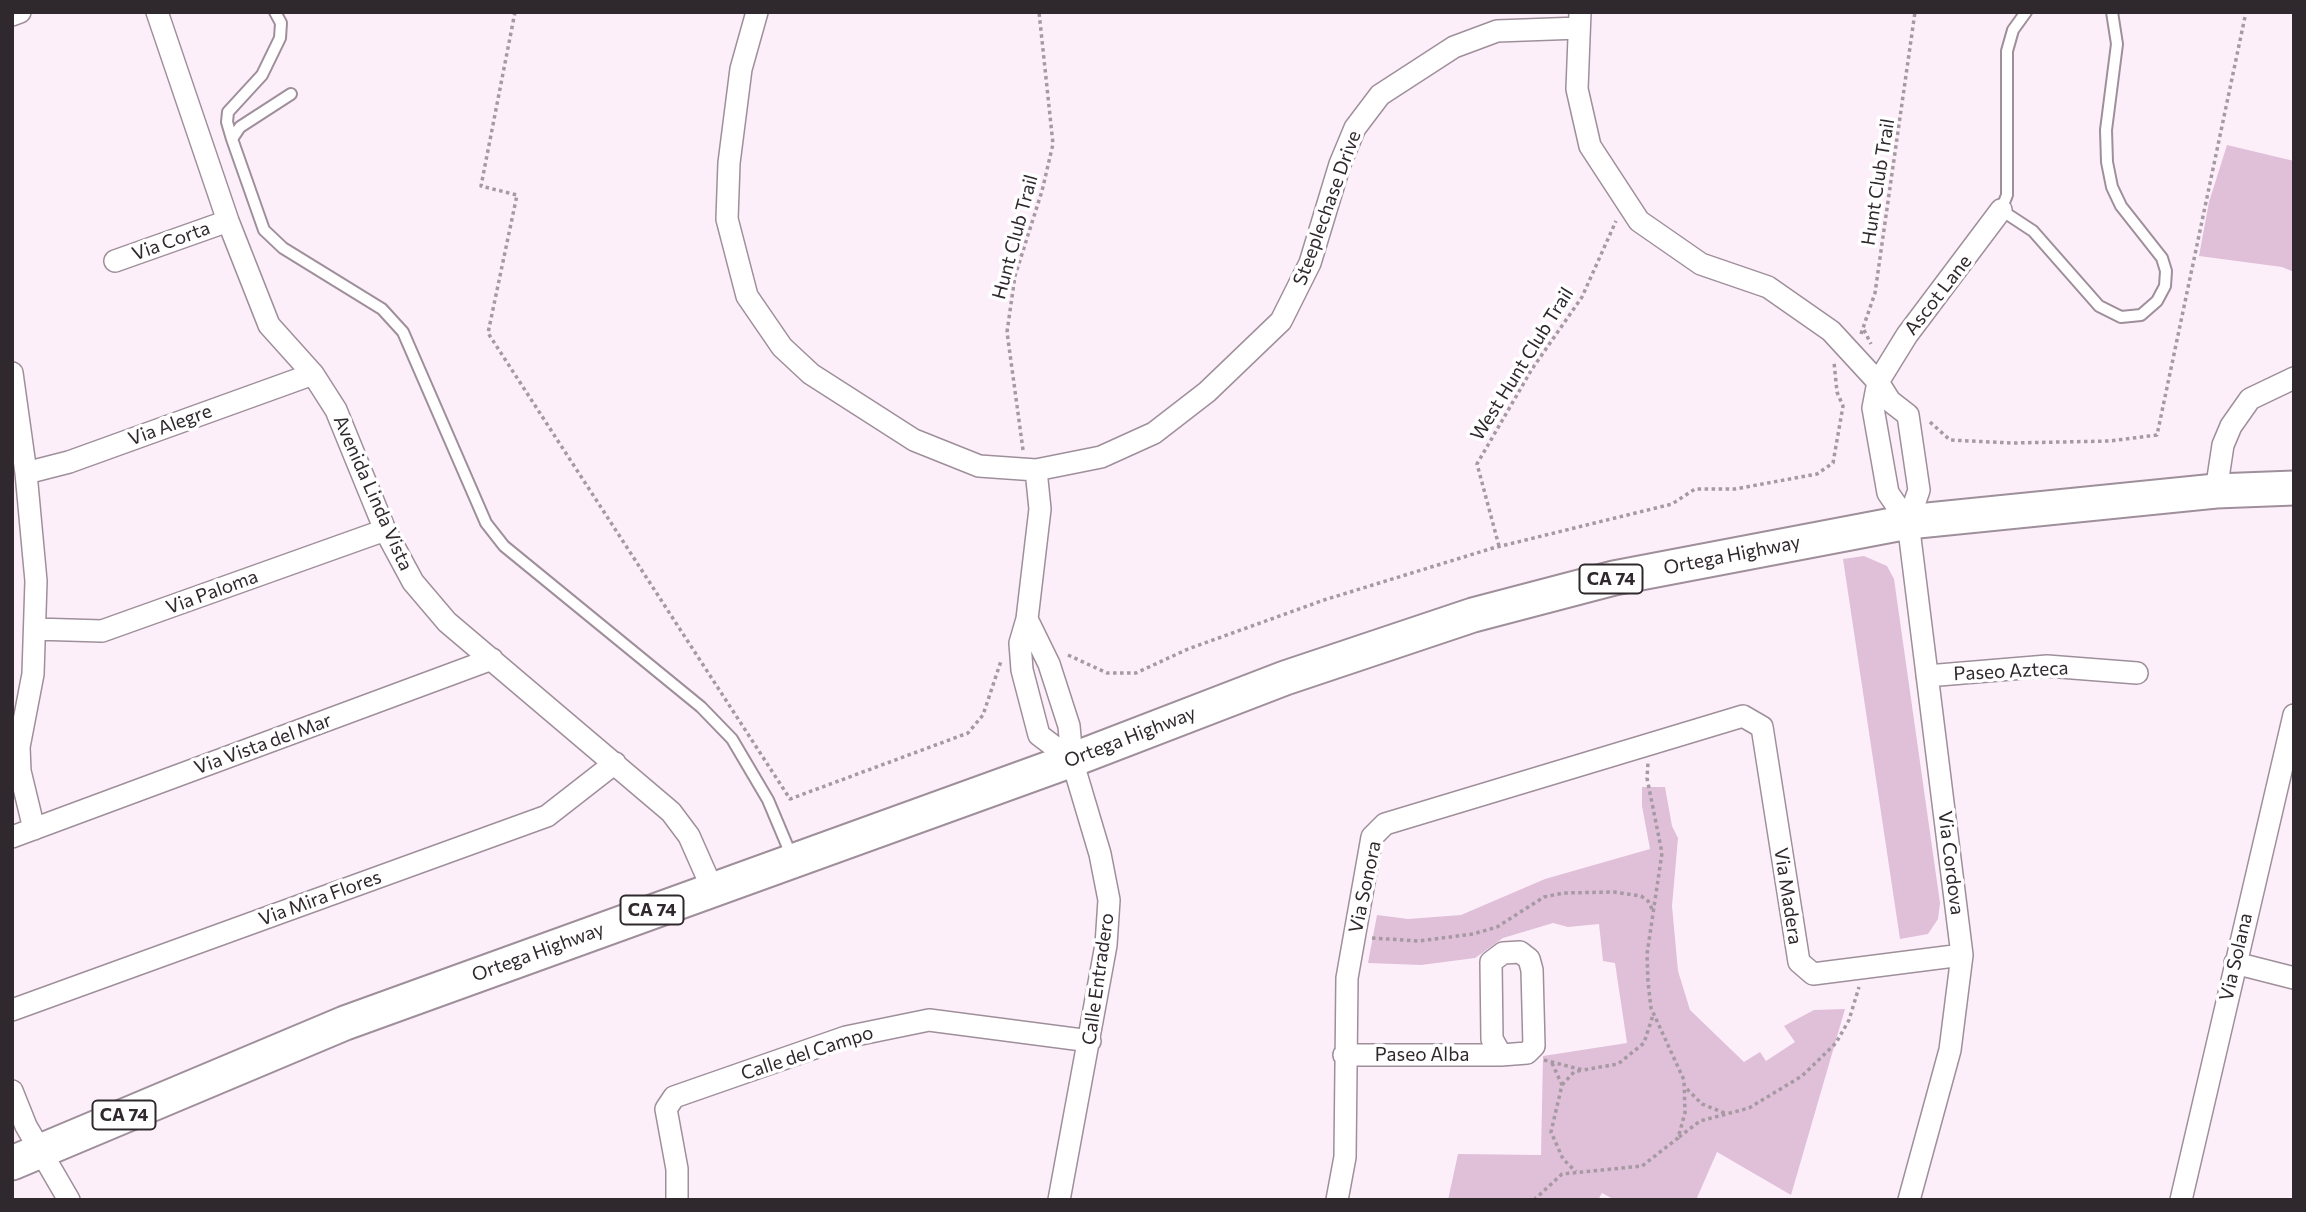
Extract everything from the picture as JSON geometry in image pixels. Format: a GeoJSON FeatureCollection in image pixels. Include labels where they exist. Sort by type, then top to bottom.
{"type":"FeatureCollection","features":[{"type":"Feature","properties":{"kind":"main road","name":"Ortega Highway"},"geometry":{"type":"LineString","coordinates":[[27,1157],[345,1023],[712,888],[1072,760],[1285,678],[1473,615],[1614,578],[1908,522],[2216,492],[2294,488]]}},
{"type":"Feature","properties":{"kind":"street"},"geometry":{"type":"LineString","coordinates":[[12,15],[20,12]]}},
{"type":"Feature","properties":{"kind":"street","name":"Avenida Linda Vista"},"geometry":{"type":"LineString","coordinates":[[157,12],[228,221],[269,325],[313,373],[336,410],[385,530],[427,602],[671,812],[689,836],[712,888]]}},
{"type":"Feature","properties":{"kind":"street","name":"Steeplechase Drive"},"geometry":{"type":"LineString","coordinates":[[757,12],[741,69],[729,163],[727,219],[747,296],[782,347],[811,373],[914,440],[979,466],[1031,469],[1101,457],[1154,433],[1207,392],[1281,321],[1310,263],[1350,140],[1380,95],[1454,47],[1497,31],[1579,20]]}},
{"type":"Feature","properties":{"kind":"street"},"geometry":{"type":"LineString","coordinates":[[1579,20],[1577,89],[1590,146],[1626,202],[1639,221],[1701,264],[1768,287],[1830,331],[1878,382],[1890,401],[1908,415],[1919,490],[1908,522]]}},
{"type":"Feature","properties":{"kind":"street","name":"Ascot Lane"},"geometry":{"type":"LineString","coordinates":[[1878,382],[1907,335],[2001,210]]}},
{"type":"Feature","properties":{"kind":"street","name":"Via Corta"},"geometry":{"type":"LineString","coordinates":[[115,261],[228,221]]}},
{"type":"Feature","properties":{"kind":"street"},"geometry":{"type":"LineString","coordinates":[[12,373],[26,473],[36,581],[33,674],[19,747],[20,771],[34,829]]}},
{"type":"Feature","properties":{"kind":"street","name":"Via Alegre"},"geometry":{"type":"LineString","coordinates":[[26,473],[69,462],[313,373]]}},
{"type":"Feature","properties":{"kind":"street"},"geometry":{"type":"LineString","coordinates":[[2216,492],[2223,445],[2231,426],[2250,399],[2294,378]]}},
{"type":"Feature","properties":{"kind":"street"},"geometry":{"type":"LineString","coordinates":[[1878,382],[1873,408],[1888,493],[1908,522]]}},
{"type":"Feature","properties":{"kind":"street","name":"Calle Entradero"},"geometry":{"type":"LineString","coordinates":[[1031,469],[1040,509],[1027,599],[1027,619],[1020,643],[1022,670],[1039,735],[1072,760]]}},
{"type":"Feature","properties":{"kind":"street","name":"Via Cordova"},"geometry":{"type":"LineString","coordinates":[[1908,522],[1962,955],[1950,1050],[1909,1200]]}},
{"type":"Feature","properties":{"kind":"street","name":"Via Paloma"},"geometry":{"type":"LineString","coordinates":[[35,629],[102,631],[385,530]]}},
{"type":"Feature","properties":{"kind":"street","name":"Calle Entradero"},"geometry":{"type":"LineString","coordinates":[[1027,619],[1049,664],[1069,726],[1072,760],[1100,854],[1109,900],[1106,945],[1059,1200]]}},
{"type":"Feature","properties":{"kind":"street","name":"Via Vista del Mar"},"geometry":{"type":"LineString","coordinates":[[12,836],[492,659]]}},
{"type":"Feature","properties":{"kind":"street"},"geometry":{"type":"LineString","coordinates":[[1022,670],[1049,664]]}},
{"type":"Feature","properties":{"kind":"street","name":"Paseo Azteca"},"geometry":{"type":"LineString","coordinates":[[1927,676],[2047,666],[2137,673]]}},
{"type":"Feature","properties":{"kind":"street","name":"Via Solana"},"geometry":{"type":"LineString","coordinates":[[2181,1200],[2294,715]]}},
{"type":"Feature","properties":{"kind":"street","name":"Via Madera"},"geometry":{"type":"LineString","coordinates":[[1743,716],[1762,727],[1798,962],[1813,974],[1962,955]]}},
{"type":"Feature","properties":{"kind":"street","name":"Via Sonora"},"geometry":{"type":"LineString","coordinates":[[1337,1200],[1345,1157],[1344,1055],[1347,978],[1372,837],[1385,824],[1743,716]]}},
{"type":"Feature","properties":{"kind":"street","name":"Via Mira Flores"},"geometry":{"type":"LineString","coordinates":[[12,1010],[547,816],[615,763]]}},
{"type":"Feature","properties":{"kind":"street","name":"Paseo Alba"},"geometry":{"type":"LineString","coordinates":[[1344,1055],[1501,1055],[1527,1054],[1534,1046],[1532,970],[1528,959],[1520,952],[1503,953],[1491,962],[1492,1039],[1501,1055]]}},
{"type":"Feature","properties":{"kind":"street"},"geometry":{"type":"LineString","coordinates":[[2235,963],[2294,978]]}},
{"type":"Feature","properties":{"kind":"street","name":"Calle del Campo"},"geometry":{"type":"LineString","coordinates":[[677,1200],[677,1169],[666,1109],[674,1097],[846,1037],[929,1020],[1090,1041]]}},
{"type":"Feature","properties":{"kind":"street"},"geometry":{"type":"LineString","coordinates":[[12,1091],[26,1126],[27,1157],[69,1200]]}},
{"type":"Feature","properties":{"kind":"lane"},"geometry":{"type":"LineString","coordinates":[[275,12],[281,23],[280,38],[262,75],[228,112],[227,122],[264,230],[283,248],[382,309],[403,332],[486,523],[504,546],[701,707],[732,738],[768,800],[793,860]]}},
{"type":"Feature","properties":{"kind":"lane"},"geometry":{"type":"LineString","coordinates":[[2026,12],[2013,30],[2007,51],[2007,195],[2001,210],[2033,231],[2099,306],[2121,317],[2141,315],[2157,301],[2165,286],[2166,271],[2162,258],[2121,206],[2112,187],[2107,162],[2106,130],[2117,44],[2112,12]]}},
{"type":"Feature","properties":{"kind":"lane"},"geometry":{"type":"LineString","coordinates":[[232,139],[240,127],[291,94]]}},
{"type":"Feature","properties":{"kind":"path","name":"Hunt Club Trail"},"geometry":{"type":"LineString","coordinates":[[1031,469],[1007,332],[1015,276],[1042,191],[1053,144],[1039,12]]}},
{"type":"Feature","properties":{"kind":"path","name":"Hunt Club Trail"},"geometry":{"type":"LineString","coordinates":[[1847,348],[1864,330],[1875,293],[1915,12]]}},
{"type":"Feature","properties":{"kind":"path","name":"West Hunt Club Trail"},"geometry":{"type":"LineString","coordinates":[[1499,546],[1477,464],[1532,369],[1582,298],[1626,202]]}},
{"type":"Feature","properties":{"kind":"path"},"geometry":{"type":"LineString","coordinates":[[1577,1173],[1563,1159],[1551,1132],[1562,1085],[1574,1072],[1618,1064],[1635,1052],[1650,1032],[1653,1013],[1647,954],[1662,853],[1647,778],[1648,745]]}},
{"type":"Feature","properties":{"kind":"path"},"geometry":{"type":"LineString","coordinates":[[1354,937],[1419,941],[1473,934],[1497,927],[1544,897],[1563,893],[1614,892],[1641,896],[1648,901],[1653,913]]}},
{"type":"Feature","properties":{"kind":"path"},"geometry":{"type":"LineString","coordinates":[[1534,1200],[1562,1174],[1642,1166],[1700,1121],[1749,1108],[1802,1076],[1836,1043],[1849,1020],[1864,968]]}},
{"type":"Feature","properties":{"kind":"path"},"geometry":{"type":"LineString","coordinates":[[1653,1013],[1680,1067],[1685,1088],[1685,1113],[1678,1138]]}},
{"type":"Feature","properties":{"kind":"path"},"geometry":{"type":"LineString","coordinates":[[1530,1051],[1552,1063],[1583,1070]]}},
{"type":"Feature","properties":{"kind":"path"},"geometry":{"type":"LineString","coordinates":[[1552,1063],[1562,1085]]}},
{"type":"Feature","properties":{"kind":"path"},"geometry":{"type":"LineString","coordinates":[[1685,1088],[1702,1104],[1729,1114]]}},
{"type":"Feature","properties":{"kind":"shaded area"},"geometry":{"type":"Polygon","coordinates":[[[2227,145],[2294,161],[2294,272],[2282,267],[2199,256],[2209,202],[2227,145]]]}},
{"type":"Feature","properties":{"kind":"shaded area"},"geometry":{"type":"Polygon","coordinates":[[[1864,556],[1887,566],[1894,579],[1940,903],[1938,919],[1928,934],[1900,939],[1843,559],[1864,556]]]}},
{"type":"Feature","properties":{"kind":"shaded area"},"geometry":{"type":"Polygon","coordinates":[[[1642,787],[1665,787],[1672,826],[1678,838],[1672,906],[1678,971],[1690,1010],[1744,1062],[1760,1052],[1766,1061],[1795,1042],[1784,1026],[1814,1010],[1845,1009],[1791,1195],[1717,1152],[1696,1200],[1615,1200],[1602,1193],[1598,1200],[1448,1200],[1458,1154],[1541,1155],[1543,1056],[1627,1043],[1615,963],[1603,961],[1599,924],[1568,927],[1553,923],[1503,938],[1475,958],[1421,965],[1368,963],[1377,915],[1408,919],[1461,915],[1545,879],[1650,849],[1642,806],[1642,787]]]}}]}
